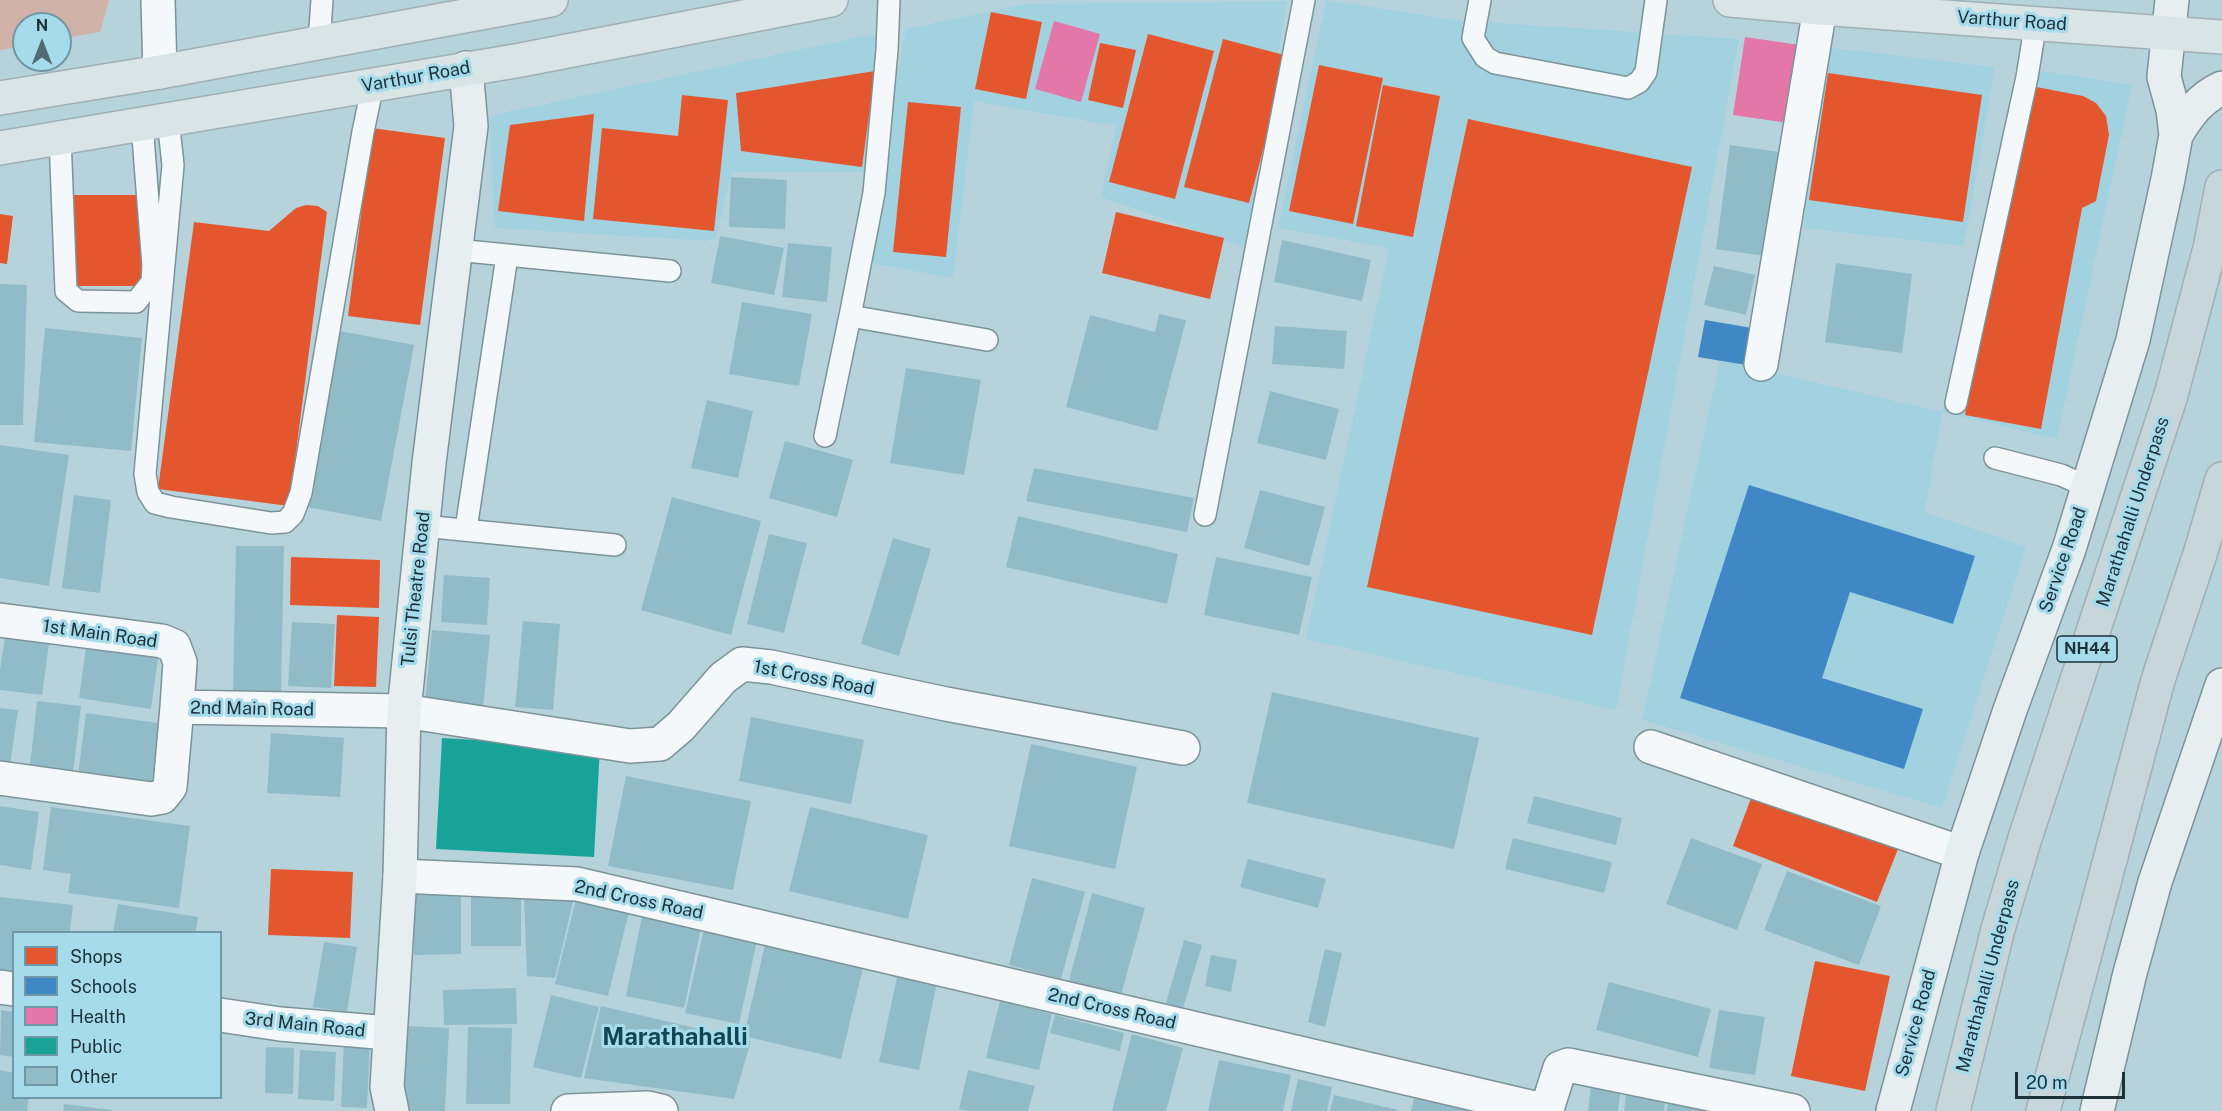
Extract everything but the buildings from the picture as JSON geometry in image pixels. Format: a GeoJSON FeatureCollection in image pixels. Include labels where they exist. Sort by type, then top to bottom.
{"type":"FeatureCollection","features":[{"type":"Feature","properties":{"kind":"highway","name":"Marathahalli Underpass"},"geometry":{"type":"LineString","coordinates":[[1953,1111],[1998,929],[2025,838],[2056,738],[2171,395],[2210,248],[2222,187]]}},
{"type":"Feature","properties":{"kind":"highway"},"geometry":{"type":"LineString","coordinates":[[2043,1111],[2158,680],[2201,551],[2222,479]]}},
{"type":"Feature","properties":{"kind":"main road"},"geometry":{"type":"LineString","coordinates":[[0,98],[160,72],[551,0]]}},
{"type":"Feature","properties":{"kind":"main road","name":"Varthur Road"},"geometry":{"type":"LineString","coordinates":[[0,148],[521,60],[831,0]]}},
{"type":"Feature","properties":{"kind":"main road","name":"Varthur Road"},"geometry":{"type":"LineString","coordinates":[[1730,0],[2222,37]]}},
{"type":"Feature","properties":{"kind":"street"},"geometry":{"type":"LineString","coordinates":[[158,0],[160,72]]}},
{"type":"Feature","properties":{"kind":"street","name":"Service Road"},"geometry":{"type":"LineString","coordinates":[[1893,1111],[1962,853],[2010,710],[2069,549],[2133,340],[2176,135],[2173,110],[2164,77],[2172,0]]}},
{"type":"Feature","properties":{"kind":"street"},"geometry":{"type":"LineString","coordinates":[[1761,364],[1820,8]]}},
{"type":"Feature","properties":{"kind":"street","name":"Tulsi Theatre Road"},"geometry":{"type":"LineString","coordinates":[[392,1111],[387,1087],[400,876],[404,711],[423,526],[471,126],[466,68]]}},
{"type":"Feature","properties":{"kind":"street"},"geometry":{"type":"LineString","coordinates":[[2176,135],[2196,106],[2222,88]]}},
{"type":"Feature","properties":{"kind":"street","name":"1st Main Road"},"geometry":{"type":"LineString","coordinates":[[0,620],[162,641],[174,646],[180,662],[177,707]]}},
{"type":"Feature","properties":{"kind":"street","name":"1st Cross Road"},"geometry":{"type":"LineString","coordinates":[[404,711],[630,746],[660,744],[681,726],[723,678],[742,664],[771,667],[946,704],[1183,748]]}},
{"type":"Feature","properties":{"kind":"street"},"geometry":{"type":"LineString","coordinates":[[2097,1111],[2130,973],[2155,882],[2222,685]]}},
{"type":"Feature","properties":{"kind":"street","name":"2nd Main Road"},"geometry":{"type":"LineString","coordinates":[[0,778],[151,799],[162,797],[170,787],[177,707],[404,711]]}},
{"type":"Feature","properties":{"kind":"street"},"geometry":{"type":"LineString","coordinates":[[1651,747],[1962,853]]}},
{"type":"Feature","properties":{"kind":"street","name":"2nd Cross Road"},"geometry":{"type":"LineString","coordinates":[[400,876],[577,884],[1543,1110],[1547,1109],[1560,1068],[1568,1065],[1793,1111]]}},
{"type":"Feature","properties":{"kind":"street","name":"3rd Main Road"},"geometry":{"type":"LineString","coordinates":[[222,1015],[280,1024],[390,1033]]}},
{"type":"Feature","properties":{"kind":"street"},"geometry":{"type":"LineString","coordinates":[[568,1111],[648,1108],[661,1111]]}},
{"type":"Feature","properties":{"kind":"lane"},"geometry":{"type":"LineString","coordinates":[[319,42],[322,0]]}},
{"type":"Feature","properties":{"kind":"lane"},"geometry":{"type":"LineString","coordinates":[[825,436],[874,193],[887,50],[889,0]]}},
{"type":"Feature","properties":{"kind":"lane"},"geometry":{"type":"LineString","coordinates":[[1205,515],[1304,0]]}},
{"type":"Feature","properties":{"kind":"lane"},"geometry":{"type":"LineString","coordinates":[[1480,0],[1473,38],[1485,57],[1495,63],[1628,88],[1639,82],[1646,72],[1656,0]]}},
{"type":"Feature","properties":{"kind":"lane"},"geometry":{"type":"LineString","coordinates":[[1956,403],[2027,77],[2036,22]]}},
{"type":"Feature","properties":{"kind":"lane"},"geometry":{"type":"LineString","coordinates":[[155,122],[173,165],[145,474],[148,492],[155,503],[171,507],[271,523],[285,522],[293,514],[301,493],[363,132],[374,84]]}},
{"type":"Feature","properties":{"kind":"lane"},"geometry":{"type":"LineString","coordinates":[[60,137],[66,291],[78,301],[136,302],[152,282],[155,122]]}},
{"type":"Feature","properties":{"kind":"lane"},"geometry":{"type":"LineString","coordinates":[[456,250],[670,271]]}},
{"type":"Feature","properties":{"kind":"lane"},"geometry":{"type":"LineString","coordinates":[[466,529],[507,255]]}},
{"type":"Feature","properties":{"kind":"lane"},"geometry":{"type":"LineString","coordinates":[[850,316],[987,340]]}},
{"type":"Feature","properties":{"kind":"lane"},"geometry":{"type":"LineString","coordinates":[[1995,458],[2061,475],[2088,487]]}},
{"type":"Feature","properties":{"kind":"lane"},"geometry":{"type":"LineString","coordinates":[[423,526],[615,545]]}},
{"type":"Feature","properties":{"kind":"shaded area"},"geometry":{"type":"Polygon","coordinates":[[[0,0],[109,0],[100,32],[72,37],[72,12],[12,12],[12,48],[0,50],[0,0]]]}},
{"type":"Feature","properties":{"kind":"shaded area"},"geometry":{"type":"Polygon","coordinates":[[[1326,0],[1455,20],[1739,39],[1616,710],[1306,639],[1389,248],[1278,228],[1326,0]]]}},
{"type":"Feature","properties":{"kind":"shaded area"},"geometry":{"type":"Polygon","coordinates":[[[1287,1],[1246,248],[1101,197],[1116,126],[974,101],[953,278],[871,263],[892,102],[906,29],[1026,4],[1287,1]]]}},
{"type":"Feature","properties":{"kind":"shaded area"},"geometry":{"type":"Polygon","coordinates":[[[878,33],[872,172],[732,172],[716,238],[706,241],[495,228],[489,116],[878,33]]]}},
{"type":"Feature","properties":{"kind":"shaded area"},"geometry":{"type":"Polygon","coordinates":[[[1824,47],[1995,67],[1964,246],[1803,228],[1824,47]]]}},
{"type":"Feature","properties":{"kind":"shaded area"},"geometry":{"type":"Polygon","coordinates":[[[2022,68],[2132,85],[2057,439],[1942,412],[2022,68]]]}},
{"type":"Feature","properties":{"kind":"shaded area"},"geometry":{"type":"Polygon","coordinates":[[[1720,360],[1942,412],[1925,512],[2026,547],[1942,808],[1642,720],[1720,360]]]}},
{"type":"Feature","properties":{"kind":"district","name":"Marathahalli"},"geometry":{"type":"Point","coordinates":[675,1038]}}]}
